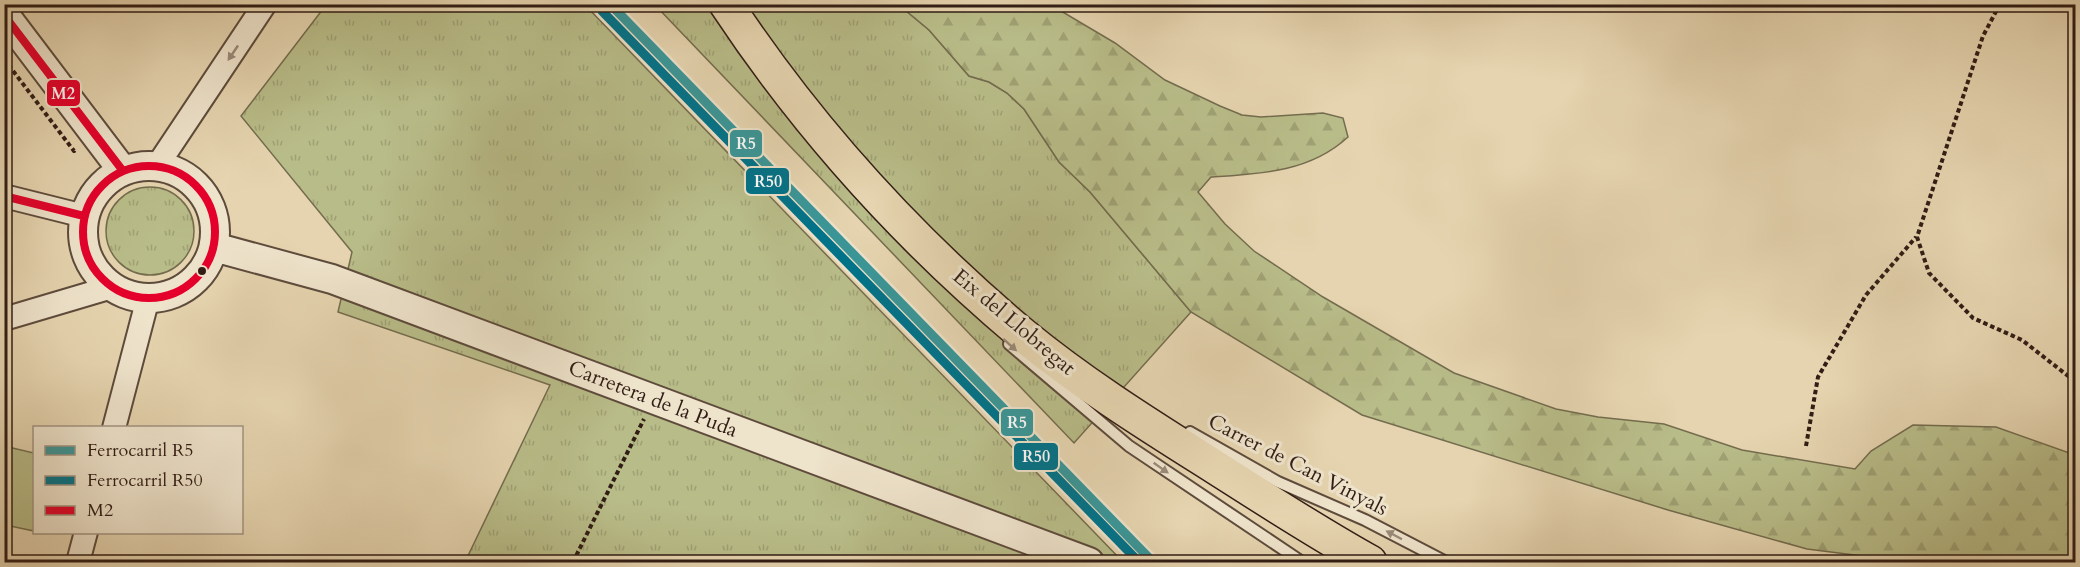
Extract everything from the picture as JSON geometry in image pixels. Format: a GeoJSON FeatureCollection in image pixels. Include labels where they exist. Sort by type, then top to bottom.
{"type":"FeatureCollection","features":[{"type":"Feature","properties":{"kind":"main road","name":"Eix del Llobregat"},"geometry":{"type":"LineString","coordinates":[[726,4],[778,79],[813,123],[917,238],[1023,335],[1128,412],[1328,539],[1370,562]]}},
{"type":"Feature","properties":{"kind":"street"},"geometry":{"type":"LineString","coordinates":[[157,166],[265,4]]}},
{"type":"Feature","properties":{"kind":"street"},"geometry":{"type":"LineString","coordinates":[[4,14],[123,171]]}},
{"type":"Feature","properties":{"kind":"street"},"geometry":{"type":"LineString","coordinates":[[140,166],[157,166],[174,170],[190,179],[203,193],[212,210],[215,228],[214,247],[205,267],[190,284],[170,295],[148,298],[129,296],[112,287],[97,274],[87,256],[82,236],[84,216],[92,197],[123,171],[140,166]]}},
{"type":"Feature","properties":{"kind":"street"},"geometry":{"type":"LineString","coordinates":[[4,196],[84,216]]}},
{"type":"Feature","properties":{"kind":"street","name":"Carretera de la Puda"},"geometry":{"type":"LineString","coordinates":[[214,247],[332,279],[653,399],[1058,557],[1089,562]]}},
{"type":"Feature","properties":{"kind":"street"},"geometry":{"type":"LineString","coordinates":[[4,319],[112,287]]}},
{"type":"Feature","properties":{"kind":"street"},"geometry":{"type":"LineString","coordinates":[[115,426],[148,298]]}},
{"type":"Feature","properties":{"kind":"street"},"geometry":{"type":"LineString","coordinates":[[78,562],[85,534]]}},
{"type":"Feature","properties":{"kind":"lane"},"geometry":{"type":"LineString","coordinates":[[917,238],[967,302]]}},
{"type":"Feature","properties":{"kind":"lane"},"geometry":{"type":"LineString","coordinates":[[1000,336],[1130,446],[1301,562]]}},
{"type":"Feature","properties":{"kind":"lane","name":"Carrer de Can Vinyals"},"geometry":{"type":"LineString","coordinates":[[1128,412],[1178,427],[1278,482],[1365,519],[1446,562]]}},
{"type":"Feature","properties":{"kind":"path"},"geometry":{"type":"LineString","coordinates":[[1806,446],[1818,377],[1866,295],[1917,237],[1983,36],[2000,4]]}},
{"type":"Feature","properties":{"kind":"path"},"geometry":{"type":"LineString","coordinates":[[1917,237],[1929,273],[1973,318],[2022,340],[2072,379]]}},
{"type":"Feature","properties":{"kind":"path"},"geometry":{"type":"LineString","coordinates":[[573,562],[653,399]]}},
{"type":"Feature","properties":{"kind":"green space"},"geometry":{"type":"Polygon","coordinates":[[[326,5],[585,5],[1123,562],[465,562],[550,385],[338,312],[352,252],[241,116],[326,5]]]}},
{"type":"Feature","properties":{"kind":"green space"},"geometry":{"type":"Polygon","coordinates":[[[655,5],[899,5],[929,30],[969,76],[989,82],[1007,93],[1024,109],[1059,162],[1090,192],[1191,312],[1074,443],[655,5]]]}},
{"type":"Feature","properties":{"kind":"green space"},"geometry":{"type":"Polygon","coordinates":[[[899,5],[1051,5],[1115,43],[1165,80],[1242,115],[1261,117],[1323,113],[1343,118],[1348,137],[1318,158],[1284,169],[1211,177],[1198,192],[1225,224],[1254,251],[1323,297],[1454,373],[1556,409],[1598,417],[1664,424],[1742,450],[1855,469],[1871,451],[1913,425],[1996,427],[2075,455],[2075,562],[1910,562],[1807,549],[1668,510],[1362,415],[1191,312],[1090,192],[1059,162],[1024,109],[1007,93],[989,82],[969,76],[929,30],[899,5]]]}},
{"type":"Feature","properties":{"kind":"green space"},"geometry":{"type":"Polygon","coordinates":[[[141,187],[159,187],[175,194],[187,206],[194,222],[194,240],[187,256],[175,268],[159,275],[141,275],[125,268],[113,256],[106,240],[106,222],[113,206],[125,194],[141,187]]]}},
{"type":"Feature","properties":{"kind":"green space"},"geometry":{"type":"Polygon","coordinates":[[[4,446],[33,453],[33,531],[5,525],[4,446]]]}},
{"type":"Feature","properties":{"kind":"rail line","name":"R5"},"geometry":{"type":"LineString","coordinates":[[610,4],[1153,562]]}},
{"type":"Feature","properties":{"kind":"rail line","name":"R50"},"geometry":{"type":"LineString","coordinates":[[602,11],[1139,562]]}},
{"type":"Feature","properties":{"kind":"transit line","name":"M2"},"geometry":{"type":"LineString","coordinates":[[4,15],[123,171]]}},
{"type":"Feature","properties":{"kind":"transit line","name":"M2"},"geometry":{"type":"LineString","coordinates":[[149,166],[174,171],[196,185],[210,207],[215,232],[210,257],[196,279],[174,293],[149,298],[124,293],[102,279],[88,257],[83,232],[88,207],[102,185],[124,171],[149,166]]}},
{"type":"Feature","properties":{"kind":"transit line","name":"M2"},"geometry":{"type":"LineString","coordinates":[[4,196],[84,216]]}}]}
